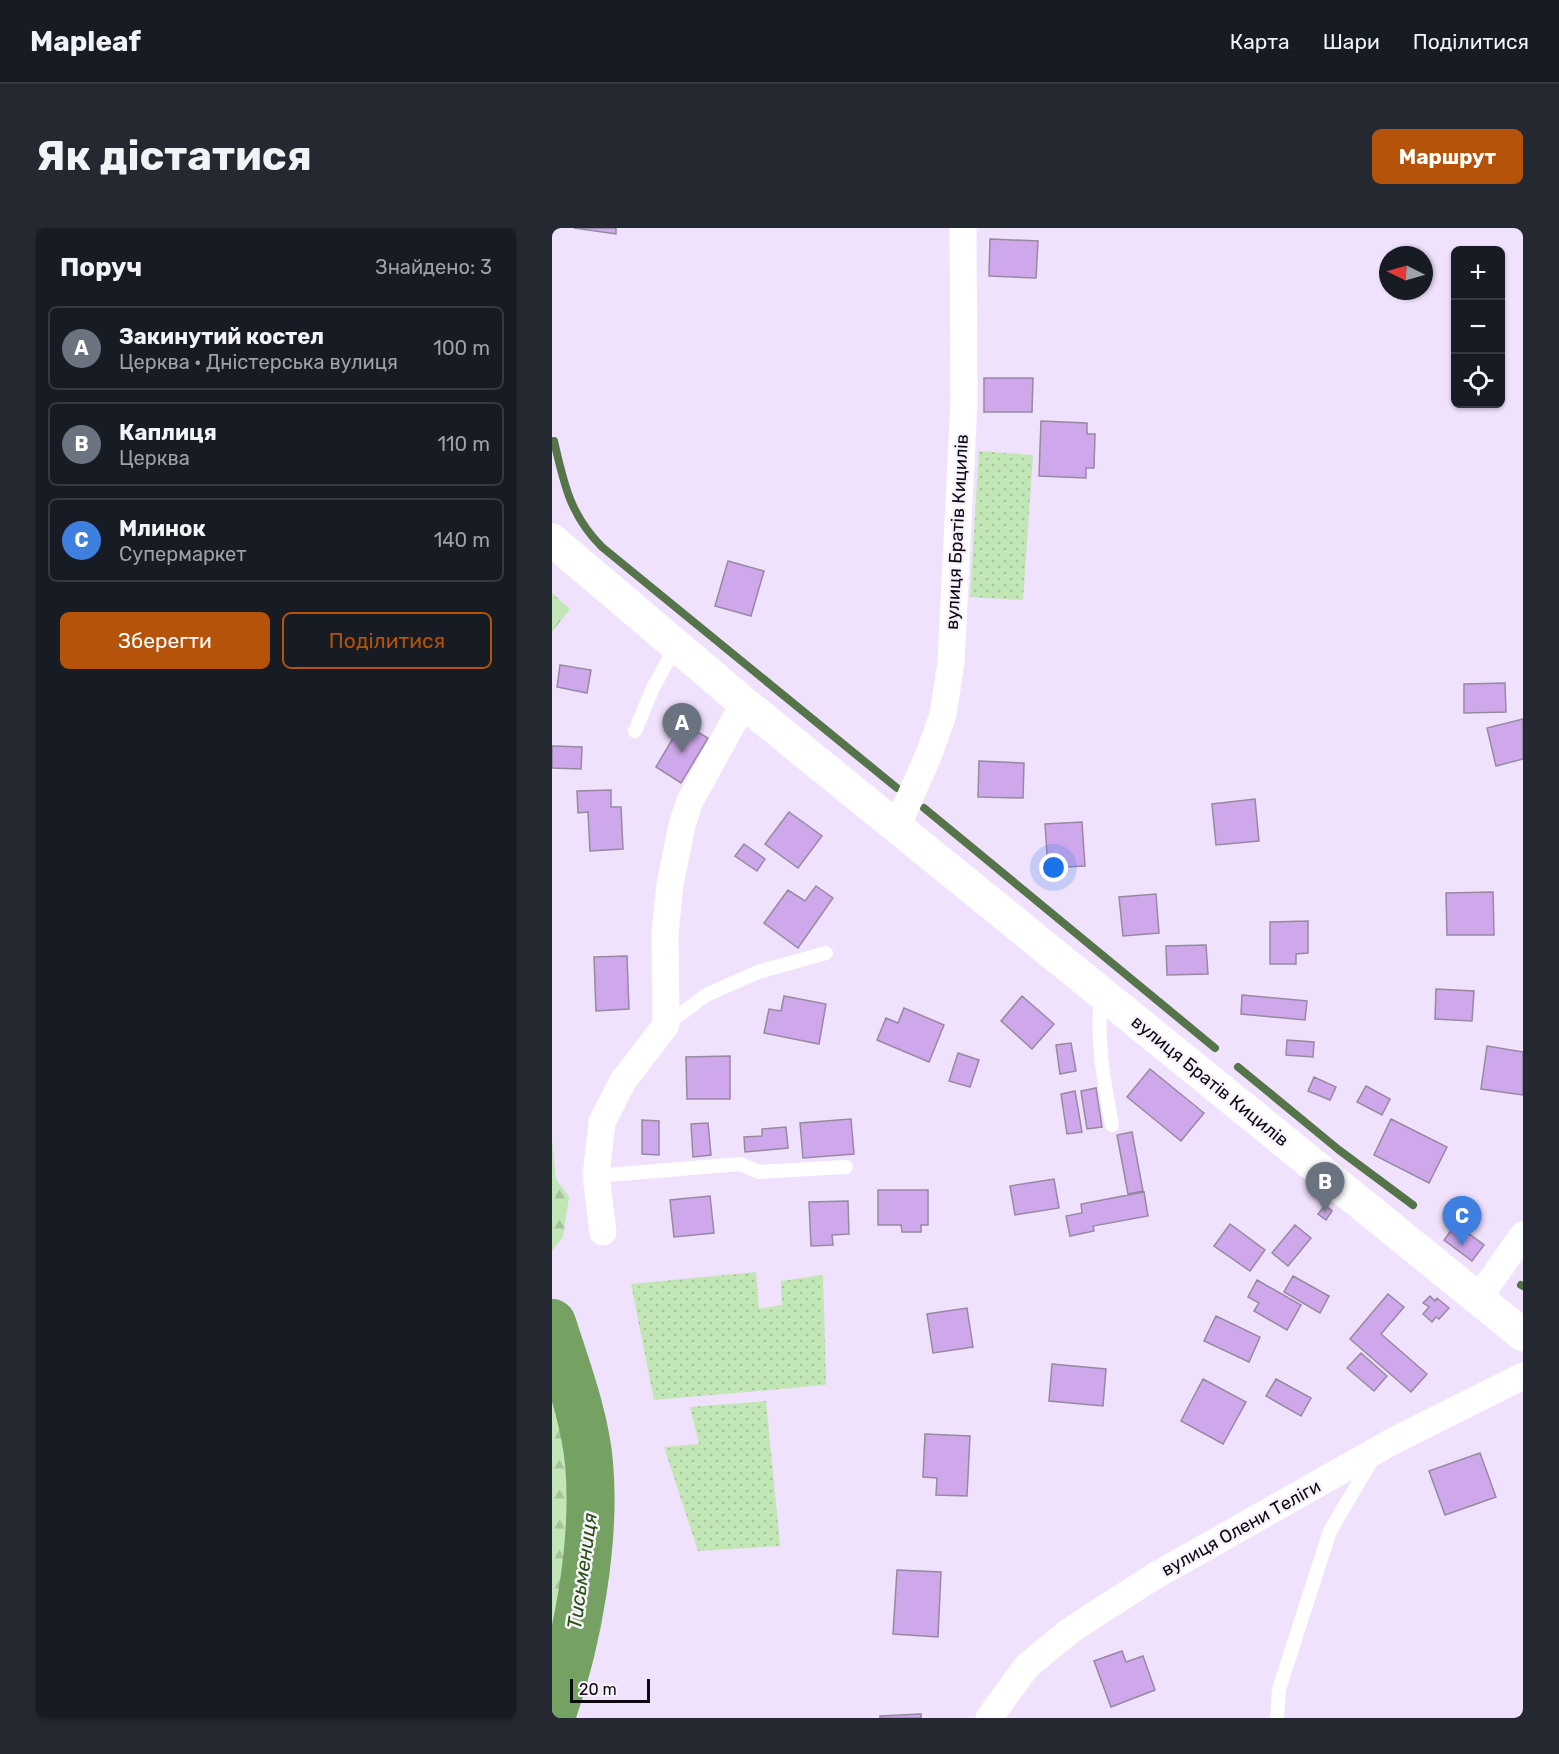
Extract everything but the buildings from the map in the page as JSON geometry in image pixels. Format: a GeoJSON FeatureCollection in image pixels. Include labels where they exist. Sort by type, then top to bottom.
{"type":"FeatureCollection","features":[{"type":"Feature","properties":{"kind":"street","name":"вулиця Братів Кицилів"},"geometry":{"type":"LineString","coordinates":[[897,827],[929,754],[943,715],[951,662],[964,402],[963,228]]}},
{"type":"Feature","properties":{"kind":"street","name":"вулиця Братів Кицилів"},"geometry":{"type":"LineString","coordinates":[[552,540],[744,703],[1523,1335]]}},
{"type":"Feature","properties":{"kind":"street"},"geometry":{"type":"LineString","coordinates":[[603,1233],[596,1176],[602,1122],[623,1081],[666,1025],[666,924],[669,884],[682,825],[690,801],[744,703]]}},
{"type":"Feature","properties":{"kind":"street"},"geometry":{"type":"LineString","coordinates":[[1478,1299],[1523,1235]]}},
{"type":"Feature","properties":{"kind":"street","name":"вулиця Олени Теліги"},"geometry":{"type":"LineString","coordinates":[[990,1718],[1027,1666],[1071,1630],[1153,1577],[1378,1451],[1523,1376]]}},
{"type":"Feature","properties":{"kind":"lane"},"geometry":{"type":"LineString","coordinates":[[635,731],[653,688],[676,646]]}},
{"type":"Feature","properties":{"kind":"lane"},"geometry":{"type":"LineString","coordinates":[[666,1025],[706,995],[758,972],[826,953]]}},
{"type":"Feature","properties":{"kind":"lane"},"geometry":{"type":"LineString","coordinates":[[1101,992],[1098,1021],[1101,1065],[1112,1125]]}},
{"type":"Feature","properties":{"kind":"lane"},"geometry":{"type":"LineString","coordinates":[[596,1176],[740,1164],[759,1172],[846,1167]]}},
{"type":"Feature","properties":{"kind":"lane"},"geometry":{"type":"LineString","coordinates":[[1276,1718],[1279,1689],[1330,1531],[1378,1451]]}},
{"type":"Feature","properties":{"kind":"green space"},"geometry":{"type":"Polygon","coordinates":[[[979,451],[1033,455],[1023,600],[970,597],[979,451]]]}},
{"type":"Feature","properties":{"kind":"green space"},"geometry":{"type":"Polygon","coordinates":[[[552,593],[570,609],[552,632],[552,593]]]}},
{"type":"Feature","properties":{"kind":"green space"},"geometry":{"type":"Polygon","coordinates":[[[552,1139],[556,1179],[569,1197],[563,1237],[552,1251],[552,1139]]]}},
{"type":"Feature","properties":{"kind":"green space"},"geometry":{"type":"Polygon","coordinates":[[[756,1272],[759,1309],[782,1305],[781,1281],[823,1275],[826,1385],[654,1400],[631,1284],[756,1272]]]}},
{"type":"Feature","properties":{"kind":"green space"},"geometry":{"type":"Polygon","coordinates":[[[552,1383],[573,1466],[576,1532],[552,1652],[552,1383]]]}},
{"type":"Feature","properties":{"kind":"green space"},"geometry":{"type":"Polygon","coordinates":[[[766,1401],[780,1546],[698,1551],[664,1447],[699,1444],[690,1407],[766,1401]]]}},
{"type":"Feature","properties":{"kind":"waterway"},"geometry":{"type":"LineString","coordinates":[[554,441],[565,485],[575,511],[602,547],[897,788]]}},
{"type":"Feature","properties":{"kind":"waterway"},"geometry":{"type":"LineString","coordinates":[[924,808],[1215,1048]]}},
{"type":"Feature","properties":{"kind":"waterway"},"geometry":{"type":"LineString","coordinates":[[1238,1067],[1339,1150],[1413,1205]]}},
{"type":"Feature","properties":{"kind":"waterway","name":"Тисьмениця"},"geometry":{"type":"LineString","coordinates":[[552,1323],[584,1428],[590,1493],[590,1524],[583,1590],[570,1655],[552,1714]]}},
{"type":"Feature","properties":{"kind":"place","name":"Закинутий костел"},"geometry":{"type":"Point","coordinates":[682,753]}},
{"type":"Feature","properties":{"kind":"place","name":"Каплиця"},"geometry":{"type":"Point","coordinates":[1325,1212]}},
{"type":"Feature","properties":{"kind":"place","name":"Млинок"},"geometry":{"type":"Point","coordinates":[1462,1246]}}]}
